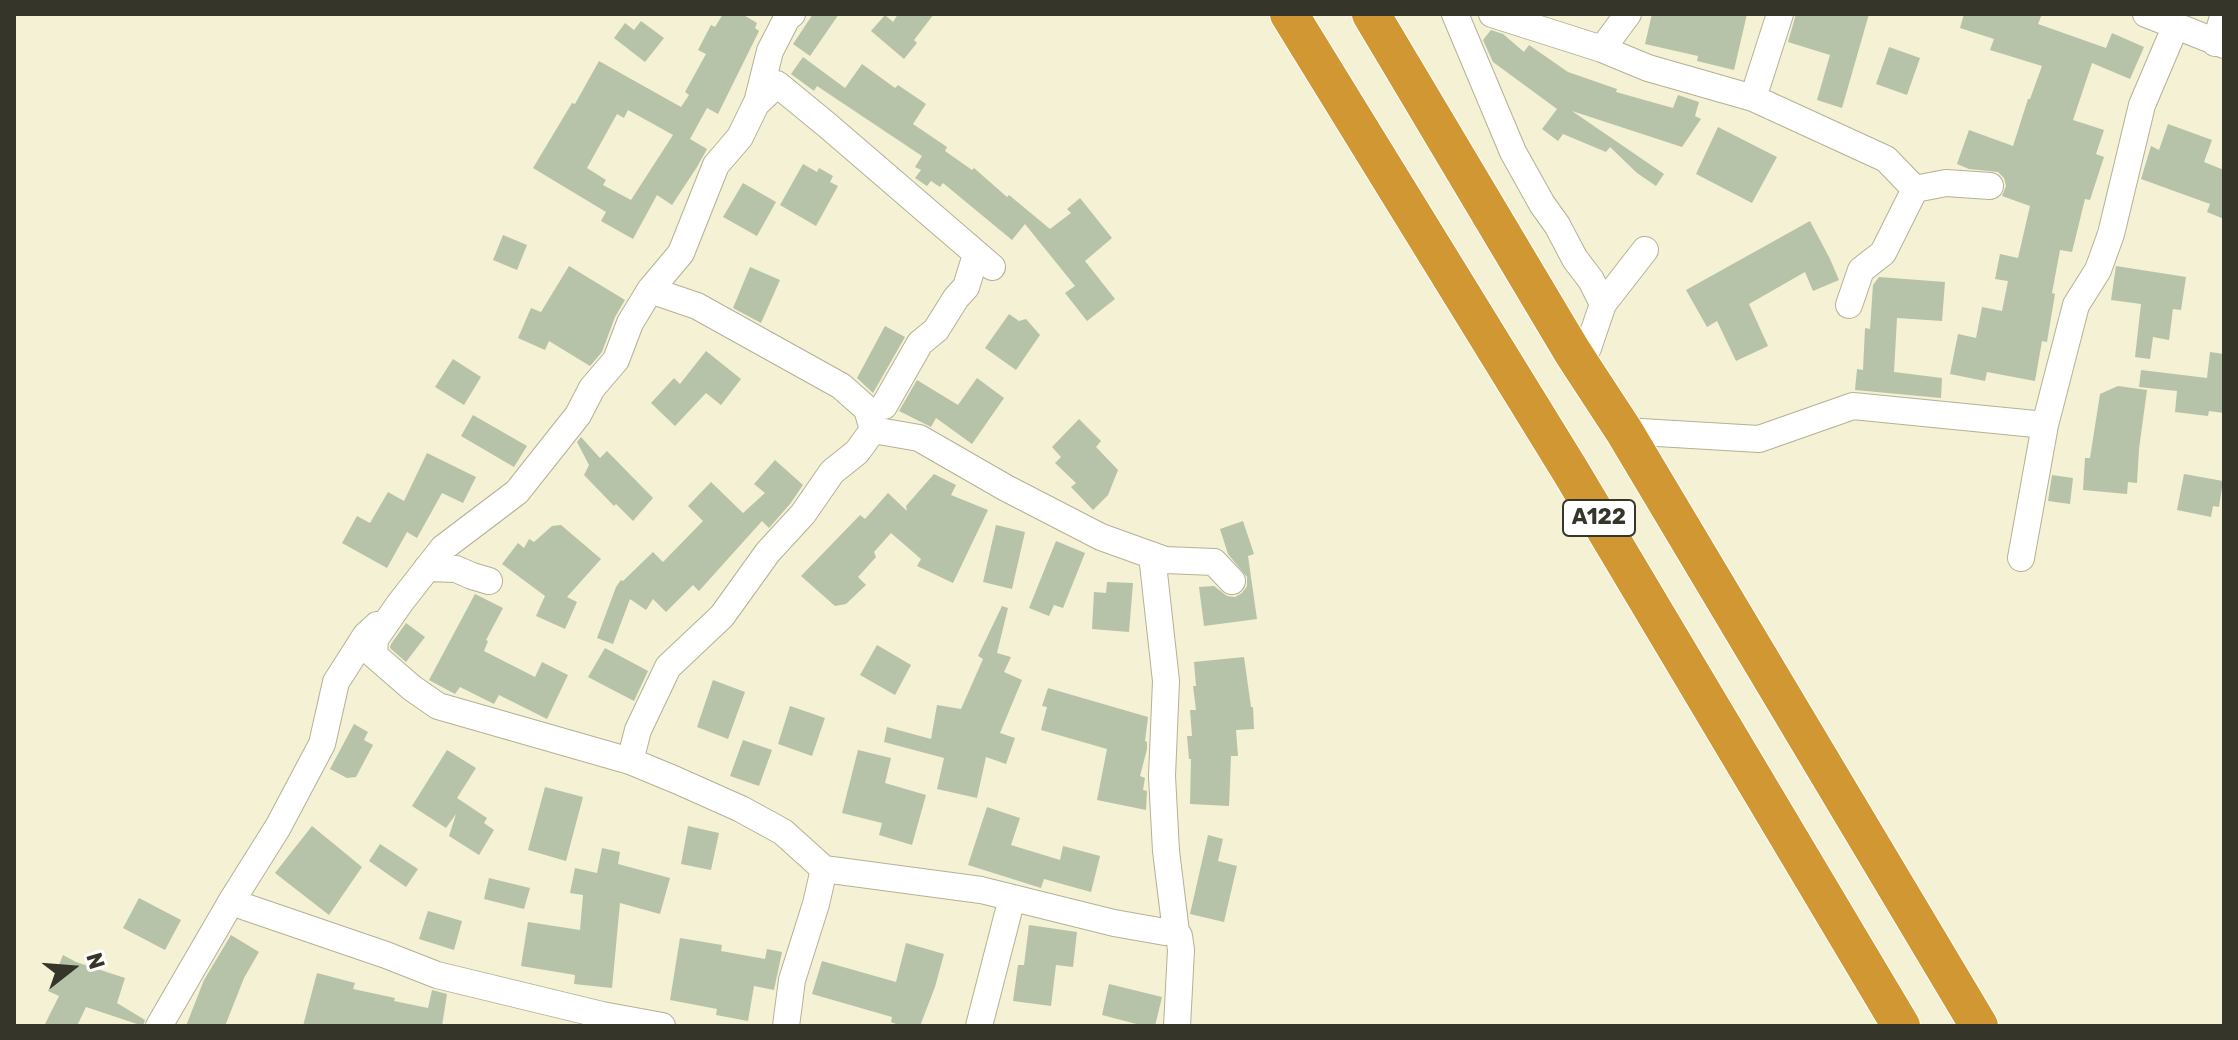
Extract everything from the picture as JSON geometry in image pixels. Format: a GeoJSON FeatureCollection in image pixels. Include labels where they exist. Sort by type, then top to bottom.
{"type":"FeatureCollection","features":[{"type":"Feature","properties":{"kind":"highway","name":"A122"},"geometry":{"type":"LineString","coordinates":[[1289,14],[1571,472],[1901,1026]]}},
{"type":"Feature","properties":{"kind":"highway","name":"A122"},"geometry":{"type":"LineString","coordinates":[[1371,14],[1979,1026]]}},
{"type":"Feature","properties":{"kind":"street"},"geometry":{"type":"LineString","coordinates":[[792,14],[770,51],[756,104],[740,137],[716,165],[681,253],[650,290],[630,323],[616,360],[592,388],[578,415],[517,492],[443,548],[375,639],[374,655],[438,706],[630,761],[769,824],[783,832],[824,869],[981,890],[1114,923],[1176,932]]}},
{"type":"Feature","properties":{"kind":"street"},"geometry":{"type":"LineString","coordinates":[[1455,14],[1513,152],[1603,304]]}},
{"type":"Feature","properties":{"kind":"street"},"geometry":{"type":"LineString","coordinates":[[1492,14],[1602,49],[1648,68],[1753,98],[1886,159],[1915,189]]}},
{"type":"Feature","properties":{"kind":"street"},"geometry":{"type":"LineString","coordinates":[[1602,49],[1628,14]]}},
{"type":"Feature","properties":{"kind":"street"},"geometry":{"type":"LineString","coordinates":[[1753,98],[1780,14]]}},
{"type":"Feature","properties":{"kind":"street"},"geometry":{"type":"LineString","coordinates":[[2146,14],[2220,44],[2224,14]]}},
{"type":"Feature","properties":{"kind":"street"},"geometry":{"type":"LineString","coordinates":[[2021,558],[2045,425],[2076,305],[2098,270],[2111,234],[2142,105],[2176,25]]}},
{"type":"Feature","properties":{"kind":"street"},"geometry":{"type":"LineString","coordinates":[[630,761],[638,730],[668,667],[722,616],[768,552],[803,514],[832,472],[857,452],[920,343],[936,330],[984,261],[777,84],[756,104]]}},
{"type":"Feature","properties":{"kind":"street"},"geometry":{"type":"LineString","coordinates":[[1915,189],[1946,183],[1990,186]]}},
{"type":"Feature","properties":{"kind":"street"},"geometry":{"type":"LineString","coordinates":[[1849,305],[1861,270],[1883,253],[1915,189]]}},
{"type":"Feature","properties":{"kind":"street"},"geometry":{"type":"LineString","coordinates":[[1573,353],[1588,348],[1603,304],[1645,250]]}},
{"type":"Feature","properties":{"kind":"street"},"geometry":{"type":"LineString","coordinates":[[650,290],[697,306],[841,386],[879,418],[1101,537],[1165,560],[1214,562],[1232,581]]}},
{"type":"Feature","properties":{"kind":"street"},"geometry":{"type":"LineString","coordinates":[[1624,431],[1759,439],[1853,406],[2045,425]]}},
{"type":"Feature","properties":{"kind":"street"},"geometry":{"type":"LineString","coordinates":[[1152,555],[1166,681],[1162,776],[1166,851],[1181,950],[1177,1026]]}},
{"type":"Feature","properties":{"kind":"street"},"geometry":{"type":"LineString","coordinates":[[427,568],[456,569],[489,581]]}},
{"type":"Feature","properties":{"kind":"street"},"geometry":{"type":"LineString","coordinates":[[159,1026],[278,827],[322,744],[336,682],[366,635],[400,603]]}},
{"type":"Feature","properties":{"kind":"street"},"geometry":{"type":"LineString","coordinates":[[786,1026],[792,980],[824,869]]}},
{"type":"Feature","properties":{"kind":"street"},"geometry":{"type":"LineString","coordinates":[[979,1026],[1012,898]]}},
{"type":"Feature","properties":{"kind":"street"},"geometry":{"type":"LineString","coordinates":[[231,902],[437,975],[602,1015],[662,1026]]}},
{"type":"Feature","properties":{"kind":"building"},"geometry":{"type":"Polygon","coordinates":[[[723,14],[742,14],[757,23],[755,28],[759,31],[718,114],[707,108],[690,139],[707,149],[697,167],[672,205],[657,195],[633,239],[601,221],[606,212],[533,168],[599,61],[681,107],[689,95],[685,92],[706,54],[698,50],[711,25],[715,27],[723,14]],[[628,110],[624,118],[617,114],[587,168],[606,180],[603,185],[631,200],[673,135],[628,110]]]}},
{"type":"Feature","properties":{"kind":"building"},"geometry":{"type":"Polygon","coordinates":[[[813,14],[839,14],[810,56],[793,44],[813,14]]]}},
{"type":"Feature","properties":{"kind":"building"},"geometry":{"type":"Polygon","coordinates":[[[898,14],[934,14],[904,59],[871,31],[885,15],[893,22],[898,14]]]}},
{"type":"Feature","properties":{"kind":"building"},"geometry":{"type":"Polygon","coordinates":[[[1652,14],[1747,14],[1734,70],[1697,61],[1698,56],[1645,44],[1652,14]]]}},
{"type":"Feature","properties":{"kind":"building"},"geometry":{"type":"Polygon","coordinates":[[[1796,14],[1869,14],[1842,108],[1817,100],[1830,55],[1788,42],[1796,14]]]}},
{"type":"Feature","properties":{"kind":"building"},"geometry":{"type":"Polygon","coordinates":[[[1964,14],[2042,14],[2038,24],[2106,48],[2112,33],[2144,47],[2130,79],[2092,63],[2073,120],[2104,130],[2096,154],[2104,157],[2090,200],[2085,199],[2072,252],[2060,250],[2047,342],[2042,341],[2035,381],[1987,372],[1985,381],[1950,374],[1958,334],[1976,338],[1982,307],[2002,311],[2008,281],[1995,279],[2000,254],[2018,258],[2030,206],[2002,196],[2006,186],[1998,172],[1969,169],[1957,164],[1969,130],[2013,146],[2042,66],[1990,50],[1994,39],[1960,28],[1964,14]]]}},
{"type":"Feature","properties":{"kind":"building"},"geometry":{"type":"Polygon","coordinates":[[[641,21],[664,38],[645,62],[614,38],[625,23],[634,30],[641,21]]]}},
{"type":"Feature","properties":{"kind":"building"},"geometry":{"type":"Polygon","coordinates":[[[1491,30],[1503,34],[1524,52],[1529,45],[1568,72],[1617,89],[1616,92],[1673,108],[1678,95],[1699,102],[1695,116],[1701,119],[1682,147],[1572,111],[1664,174],[1656,186],[1610,147],[1606,152],[1563,134],[1558,141],[1542,129],[1557,109],[1493,62],[1483,40],[1491,30]]]}},
{"type":"Feature","properties":{"kind":"building"},"geometry":{"type":"Polygon","coordinates":[[[1889,47],[1920,58],[1907,95],[1876,84],[1889,47]]]}},
{"type":"Feature","properties":{"kind":"building"},"geometry":{"type":"Polygon","coordinates":[[[803,57],[845,88],[862,64],[895,88],[898,85],[926,104],[913,124],[947,147],[945,151],[972,170],[974,168],[1050,229],[1071,213],[1067,209],[1080,198],[1112,238],[1085,261],[1115,299],[1087,321],[1065,293],[1075,286],[1025,224],[1012,240],[943,183],[940,187],[931,181],[927,186],[915,178],[921,170],[915,167],[922,156],[817,86],[814,91],[791,74],[803,57]]]}},
{"type":"Feature","properties":{"kind":"building"},"geometry":{"type":"Polygon","coordinates":[[[2168,124],[2212,140],[2204,162],[2224,170],[2224,219],[2207,212],[2210,204],[2141,179],[2151,146],[2159,150],[2168,124]]]}},
{"type":"Feature","properties":{"kind":"building"},"geometry":{"type":"Polygon","coordinates":[[[1718,127],[1777,157],[1752,203],[1696,174],[1718,127]]]}},
{"type":"Feature","properties":{"kind":"building"},"geometry":{"type":"Polygon","coordinates":[[[803,164],[833,176],[830,182],[838,186],[816,226],[780,205],[803,164]]]}},
{"type":"Feature","properties":{"kind":"building"},"geometry":{"type":"Polygon","coordinates":[[[743,183],[776,202],[757,236],[723,217],[743,183]]]}},
{"type":"Feature","properties":{"kind":"building"},"geometry":{"type":"Polygon","coordinates":[[[1810,221],[1839,280],[1813,291],[1805,272],[1749,304],[1768,346],[1736,361],[1717,321],[1707,327],[1686,290],[1810,221]]]}},
{"type":"Feature","properties":{"kind":"building"},"geometry":{"type":"Polygon","coordinates":[[[503,235],[527,245],[517,270],[493,260],[503,235]]]}},
{"type":"Feature","properties":{"kind":"building"},"geometry":{"type":"Polygon","coordinates":[[[569,266],[625,300],[602,352],[590,366],[549,341],[545,350],[518,338],[531,308],[541,312],[569,266]]]}},
{"type":"Feature","properties":{"kind":"building"},"geometry":{"type":"Polygon","coordinates":[[[2116,266],[2186,277],[2181,310],[2173,309],[2169,340],[2153,337],[2150,359],[2135,357],[2141,304],[2111,300],[2116,266]]]}},
{"type":"Feature","properties":{"kind":"building"},"geometry":{"type":"Polygon","coordinates":[[[750,267],[780,280],[761,323],[733,308],[750,267]]]}},
{"type":"Feature","properties":{"kind":"building"},"geometry":{"type":"Polygon","coordinates":[[[1879,277],[1945,282],[1942,321],[1897,318],[1894,372],[1942,378],[1941,398],[1855,390],[1857,369],[1863,370],[1865,328],[1870,329],[1873,285],[1879,277]]]}},
{"type":"Feature","properties":{"kind":"building"},"geometry":{"type":"Polygon","coordinates":[[[1009,314],[1019,321],[1026,319],[1040,335],[1016,370],[985,348],[1009,314]]]}},
{"type":"Feature","properties":{"kind":"building"},"geometry":{"type":"Polygon","coordinates":[[[885,326],[905,337],[873,393],[857,378],[885,326]]]}},
{"type":"Feature","properties":{"kind":"building"},"geometry":{"type":"Polygon","coordinates":[[[706,351],[741,379],[721,405],[706,393],[675,426],[651,403],[674,378],[680,384],[706,351]]]}},
{"type":"Feature","properties":{"kind":"building"},"geometry":{"type":"Polygon","coordinates":[[[2210,352],[2224,354],[2224,413],[2209,411],[2208,416],[2175,412],[2177,391],[2139,387],[2141,370],[2207,378],[2210,352]]]}},
{"type":"Feature","properties":{"kind":"building"},"geometry":{"type":"Polygon","coordinates":[[[453,359],[481,377],[464,405],[435,387],[453,359]]]}},
{"type":"Feature","properties":{"kind":"building"},"geometry":{"type":"Polygon","coordinates":[[[977,378],[1004,398],[972,444],[936,418],[931,427],[899,411],[917,380],[958,405],[977,378]]]}},
{"type":"Feature","properties":{"kind":"building"},"geometry":{"type":"Polygon","coordinates":[[[2118,386],[2147,390],[2137,483],[2128,482],[2127,494],[2083,490],[2085,458],[2090,458],[2100,394],[2118,386]]]}},
{"type":"Feature","properties":{"kind":"building"},"geometry":{"type":"Polygon","coordinates":[[[473,415],[527,446],[514,467],[461,436],[473,415]]]}},
{"type":"Feature","properties":{"kind":"building"},"geometry":{"type":"Polygon","coordinates":[[[1079,419],[1101,441],[1096,447],[1118,470],[1108,495],[1093,510],[1071,487],[1076,483],[1055,463],[1061,457],[1052,447],[1079,419]]]}},
{"type":"Feature","properties":{"kind":"building"},"geometry":{"type":"Polygon","coordinates":[[[581,437],[600,458],[607,451],[653,498],[633,521],[584,475],[589,465],[577,442],[581,437]]]}},
{"type":"Feature","properties":{"kind":"building"},"geometry":{"type":"Polygon","coordinates":[[[427,453],[476,477],[463,503],[442,493],[417,538],[407,532],[387,568],[342,543],[357,516],[370,523],[388,492],[404,501],[427,453]]]}},
{"type":"Feature","properties":{"kind":"building"},"geometry":{"type":"Polygon","coordinates":[[[775,460],[803,485],[769,528],[762,521],[699,591],[693,585],[666,612],[653,599],[646,610],[630,599],[613,644],[597,638],[621,580],[653,552],[663,562],[703,521],[688,506],[711,482],[743,513],[765,493],[754,484],[775,460]]]}},
{"type":"Feature","properties":{"kind":"building"},"geometry":{"type":"Polygon","coordinates":[[[934,474],[956,485],[951,495],[988,510],[953,583],[917,566],[921,559],[891,533],[874,552],[876,557],[858,577],[866,585],[846,604],[835,606],[801,576],[860,515],[865,519],[888,493],[907,511],[906,506],[934,474]]]}},
{"type":"Feature","properties":{"kind":"building"},"geometry":{"type":"Polygon","coordinates":[[[2184,474],[2223,481],[2219,507],[2213,506],[2211,517],[2177,510],[2184,474]]]}},
{"type":"Feature","properties":{"kind":"building"},"geometry":{"type":"Polygon","coordinates":[[[2052,475],[2073,478],[2070,504],[2048,501],[2052,475]]]}},
{"type":"Feature","properties":{"kind":"building"},"geometry":{"type":"Polygon","coordinates":[[[1243,521],[1254,554],[1248,556],[1257,619],[1204,626],[1199,587],[1214,586],[1227,596],[1235,597],[1247,586],[1247,577],[1228,554],[1220,529],[1243,521]]]}},
{"type":"Feature","properties":{"kind":"building"},"geometry":{"type":"Polygon","coordinates":[[[561,525],[601,559],[567,597],[577,602],[565,629],[536,616],[545,596],[502,564],[518,543],[524,548],[529,539],[534,542],[552,526],[561,525]]]}},
{"type":"Feature","properties":{"kind":"building"},"geometry":{"type":"Polygon","coordinates":[[[996,525],[1025,532],[1012,589],[983,582],[996,525]]]}},
{"type":"Feature","properties":{"kind":"building"},"geometry":{"type":"Polygon","coordinates":[[[1056,541],[1085,553],[1063,608],[1054,605],[1049,616],[1029,608],[1056,541]]]}},
{"type":"Feature","properties":{"kind":"building"},"geometry":{"type":"Polygon","coordinates":[[[1107,582],[1133,583],[1129,632],[1092,629],[1094,592],[1106,593],[1107,582]]]}},
{"type":"Feature","properties":{"kind":"building"},"geometry":{"type":"Polygon","coordinates":[[[475,594],[503,608],[486,640],[484,651],[535,677],[542,662],[568,675],[547,719],[499,695],[494,704],[460,687],[455,694],[429,680],[475,594]]]}},
{"type":"Feature","properties":{"kind":"building"},"geometry":{"type":"Polygon","coordinates":[[[1002,606],[1008,608],[997,653],[1011,657],[1004,672],[1022,680],[1000,733],[1015,738],[1006,764],[986,757],[977,798],[937,789],[944,758],[884,742],[887,727],[931,739],[937,705],[961,709],[983,659],[978,656],[1002,606]]]}},
{"type":"Feature","properties":{"kind":"building"},"geometry":{"type":"Polygon","coordinates":[[[406,623],[425,637],[406,662],[390,648],[406,623]]]}},
{"type":"Feature","properties":{"kind":"building"},"geometry":{"type":"Polygon","coordinates":[[[877,645],[911,665],[895,695],[860,675],[877,645]]]}},
{"type":"Feature","properties":{"kind":"building"},"geometry":{"type":"Polygon","coordinates":[[[605,648],[648,671],[634,701],[588,677],[605,648]]]}},
{"type":"Feature","properties":{"kind":"building"},"geometry":{"type":"Polygon","coordinates":[[[1244,657],[1254,729],[1236,730],[1238,756],[1231,756],[1229,806],[1190,804],[1191,759],[1187,736],[1192,736],[1190,710],[1196,710],[1194,662],[1244,657]]]}},
{"type":"Feature","properties":{"kind":"building"},"geometry":{"type":"Polygon","coordinates":[[[713,680],[745,692],[728,739],[697,727],[713,680]]]}},
{"type":"Feature","properties":{"kind":"building"},"geometry":{"type":"Polygon","coordinates":[[[1048,688],[1148,717],[1147,749],[1140,776],[1145,778],[1146,810],[1097,800],[1107,749],[1041,730],[1047,707],[1042,706],[1048,688]]]}},
{"type":"Feature","properties":{"kind":"building"},"geometry":{"type":"Polygon","coordinates":[[[790,706],[825,718],[812,756],[778,744],[790,706]]]}},
{"type":"Feature","properties":{"kind":"building"},"geometry":{"type":"Polygon","coordinates":[[[354,724],[368,732],[364,740],[373,745],[356,777],[347,778],[330,769],[354,724]]]}},
{"type":"Feature","properties":{"kind":"building"},"geometry":{"type":"Polygon","coordinates":[[[743,740],[772,750],[759,786],[730,776],[743,740]]]}},
{"type":"Feature","properties":{"kind":"building"},"geometry":{"type":"Polygon","coordinates":[[[447,750],[476,768],[457,798],[487,818],[484,823],[494,830],[479,855],[449,836],[456,814],[446,828],[412,806],[447,750]]]}},
{"type":"Feature","properties":{"kind":"building"},"geometry":{"type":"Polygon","coordinates":[[[858,750],[891,758],[885,783],[926,795],[912,845],[879,835],[882,823],[842,813],[858,750]]]}},
{"type":"Feature","properties":{"kind":"building"},"geometry":{"type":"Polygon","coordinates":[[[545,787],[583,797],[566,861],[528,850],[545,787]]]}},
{"type":"Feature","properties":{"kind":"building"},"geometry":{"type":"Polygon","coordinates":[[[987,807],[1020,818],[1011,845],[1060,860],[1063,846],[1100,856],[1091,892],[1044,879],[1041,888],[968,865],[987,807]]]}},
{"type":"Feature","properties":{"kind":"building"},"geometry":{"type":"Polygon","coordinates":[[[312,826],[362,867],[329,915],[275,873],[312,826]]]}},
{"type":"Feature","properties":{"kind":"building"},"geometry":{"type":"Polygon","coordinates":[[[688,826],[719,833],[711,870],[681,864],[688,826]]]}},
{"type":"Feature","properties":{"kind":"building"},"geometry":{"type":"Polygon","coordinates":[[[1208,835],[1223,839],[1218,861],[1237,866],[1224,922],[1190,914],[1208,835]]]}},
{"type":"Feature","properties":{"kind":"building"},"geometry":{"type":"Polygon","coordinates":[[[380,844],[418,869],[406,887],[369,861],[380,844]]]}},
{"type":"Feature","properties":{"kind":"building"},"geometry":{"type":"Polygon","coordinates":[[[602,848],[620,852],[618,864],[670,878],[660,914],[620,903],[612,988],[574,984],[575,975],[521,966],[528,922],[580,930],[583,895],[570,893],[575,868],[597,873],[602,848]]]}},
{"type":"Feature","properties":{"kind":"building"},"geometry":{"type":"Polygon","coordinates":[[[489,878],[530,888],[524,909],[484,899],[489,878]]]}},
{"type":"Feature","properties":{"kind":"building"},"geometry":{"type":"Polygon","coordinates":[[[139,898],[181,920],[165,950],[123,928],[139,898]]]}},
{"type":"Feature","properties":{"kind":"building"},"geometry":{"type":"Polygon","coordinates":[[[428,911],[462,921],[454,950],[419,939],[428,911]]]}},
{"type":"Feature","properties":{"kind":"building"},"geometry":{"type":"Polygon","coordinates":[[[1029,925],[1077,932],[1073,967],[1056,965],[1051,1006],[1013,1001],[1018,965],[1024,965],[1029,925]]]}},
{"type":"Feature","properties":{"kind":"building"},"geometry":{"type":"Polygon","coordinates":[[[231,935],[259,952],[244,978],[225,1026],[186,1026],[204,980],[231,935]]]}},
{"type":"Feature","properties":{"kind":"building"},"geometry":{"type":"Polygon","coordinates":[[[680,938],[722,945],[721,951],[765,959],[767,949],[782,952],[774,990],[754,986],[748,1021],[716,1015],[717,1009],[670,1000],[680,938]]]}},
{"type":"Feature","properties":{"kind":"building"},"geometry":{"type":"Polygon","coordinates":[[[906,943],[944,954],[920,1026],[901,1026],[891,1022],[892,1017],[812,994],[822,961],[896,982],[906,943]]]}},
{"type":"Feature","properties":{"kind":"building"},"geometry":{"type":"Polygon","coordinates":[[[63,955],[125,978],[117,1003],[145,1020],[143,1026],[86,1007],[77,1026],[44,1026],[59,996],[48,991],[63,955]]]}},
{"type":"Feature","properties":{"kind":"building"},"geometry":{"type":"Polygon","coordinates":[[[317,973],[355,983],[353,989],[428,1008],[432,990],[447,994],[442,1026],[303,1026],[317,973]]]}},
{"type":"Feature","properties":{"kind":"building"},"geometry":{"type":"Polygon","coordinates":[[[1109,984],[1162,997],[1155,1026],[1102,1015],[1109,984]]]}}]}
